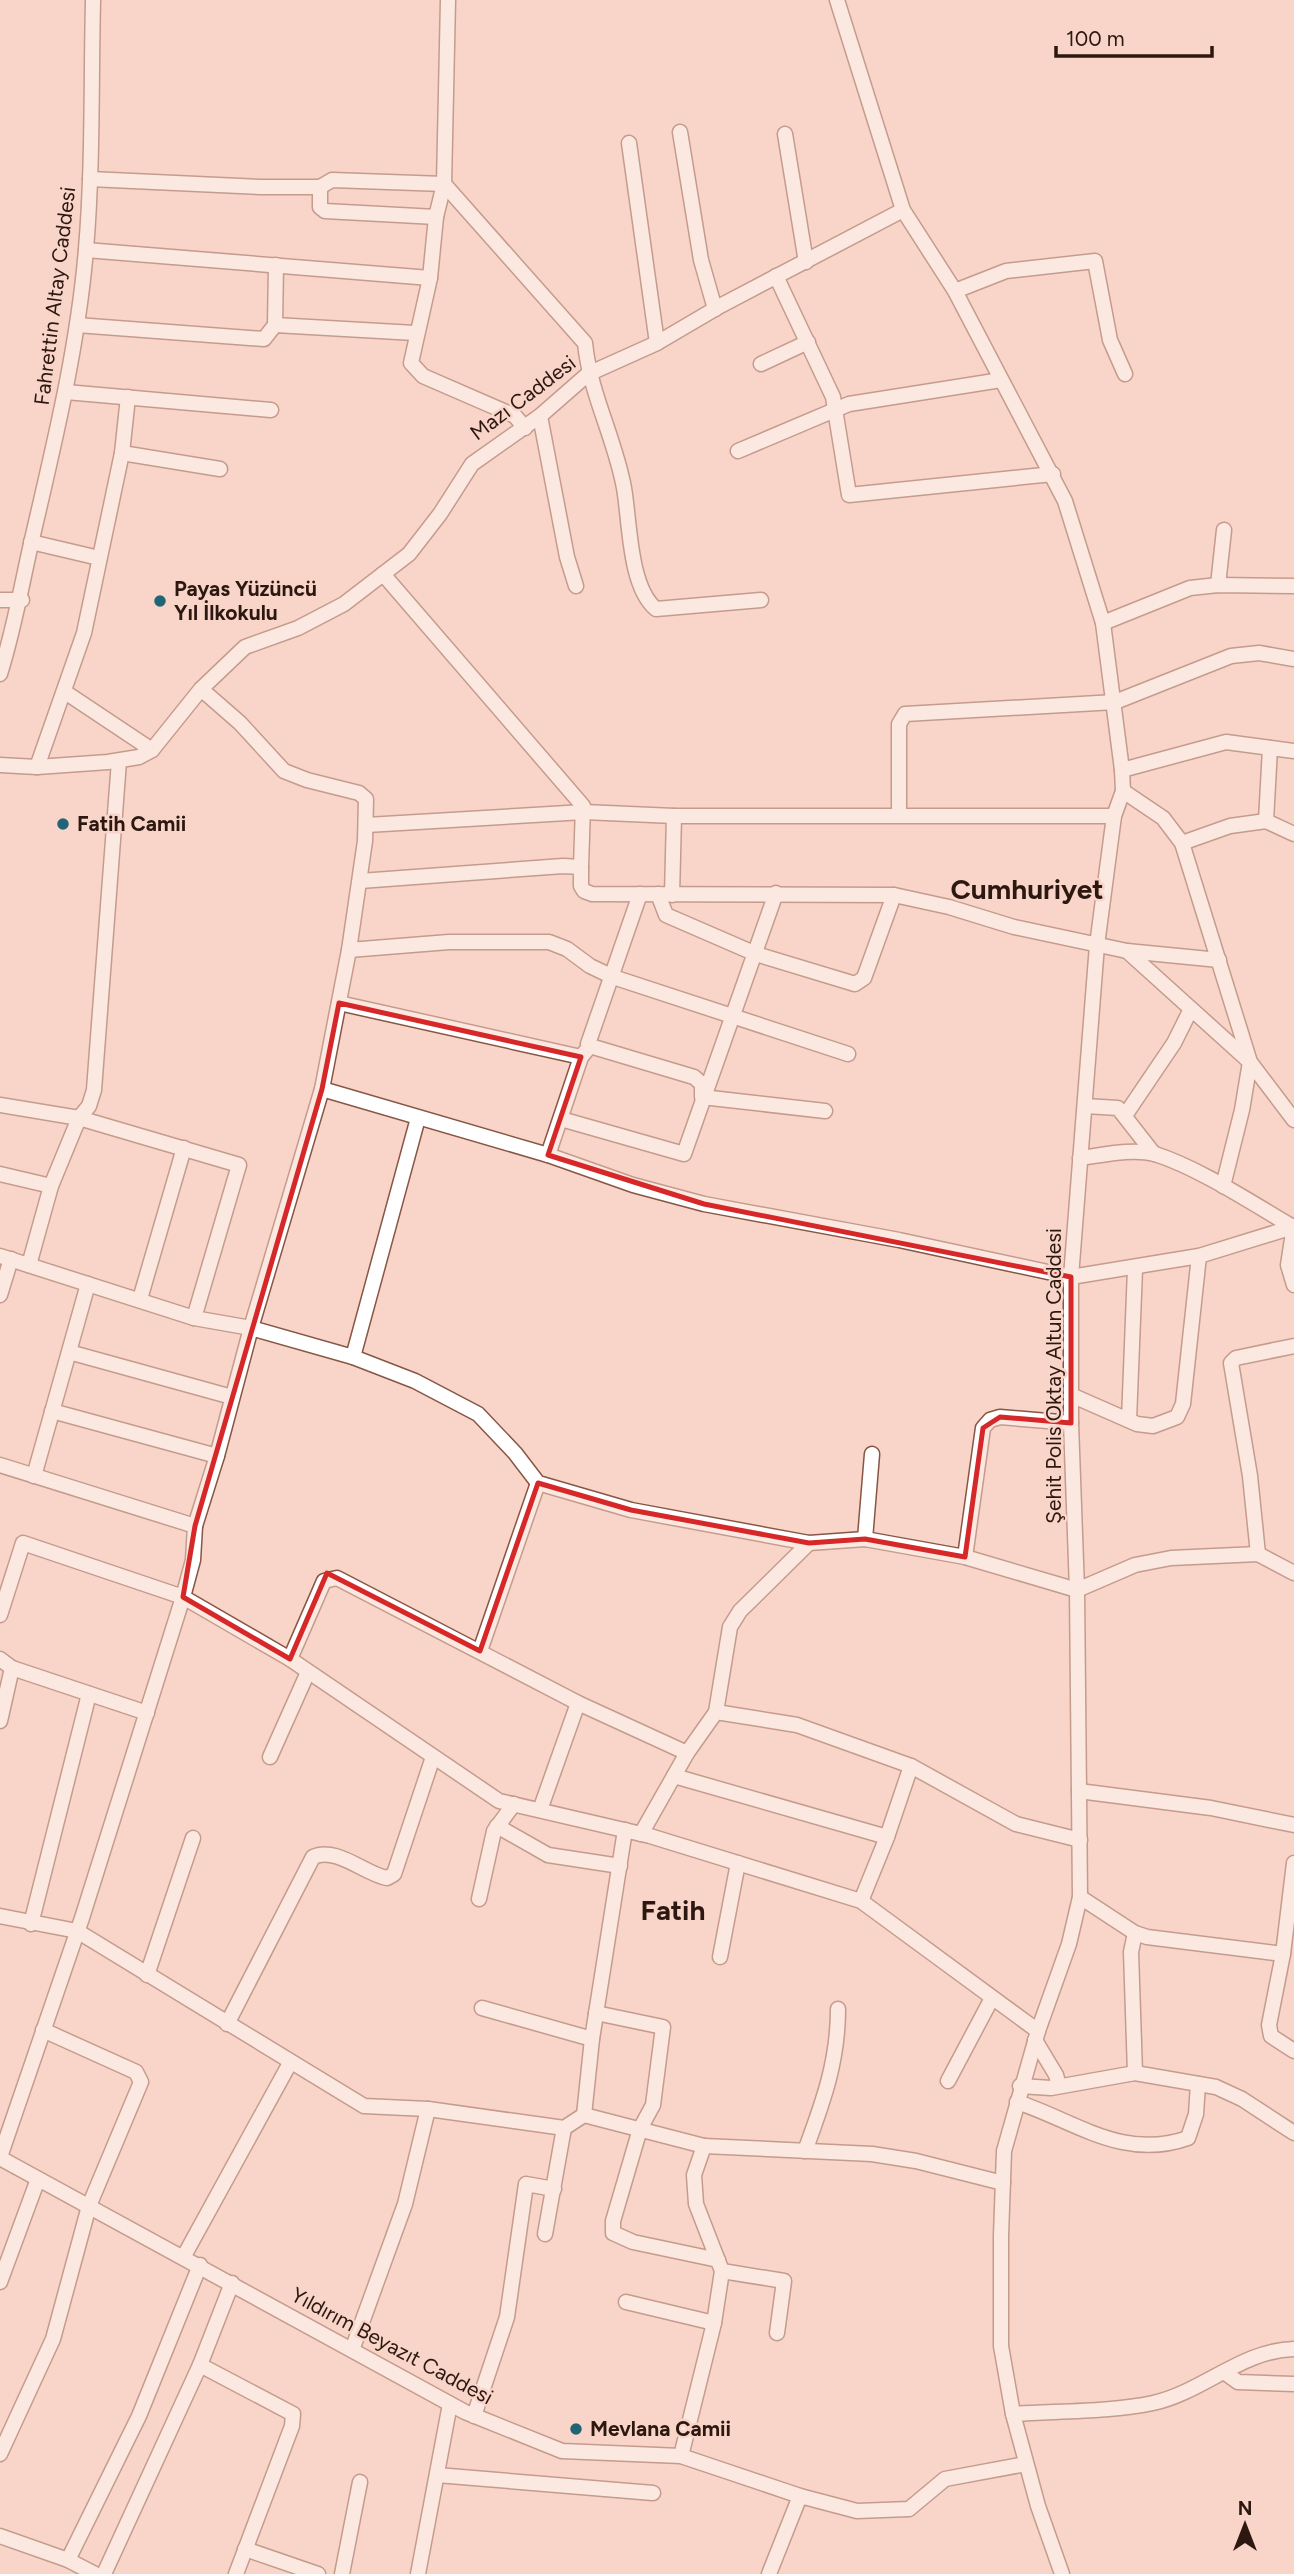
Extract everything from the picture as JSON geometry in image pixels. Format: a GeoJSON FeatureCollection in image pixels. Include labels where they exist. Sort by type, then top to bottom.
{"type":"FeatureCollection","features":[{"type":"Feature","properties":{"kind":"street","name":"Fahrettin Altay Caddesi"},"geometry":{"type":"LineString","coordinates":[[1,665],[22,600],[31,542],[66,393],[77,325],[86,250],[90,179],[93,0]]}},
{"type":"Feature","properties":{"kind":"street"},"geometry":{"type":"LineString","coordinates":[[449,0],[444,184],[436,217],[430,278],[415,332],[411,363],[415,370],[515,416],[525,428]]}},
{"type":"Feature","properties":{"kind":"street","name":"Şehit Polis Oktay Altun Caddesi"},"geometry":{"type":"LineString","coordinates":[[837,0],[904,211],[955,291],[1053,474],[1103,623],[1122,770],[1123,791],[1114,816],[1097,945],[1071,1277],[1071,1423],[1077,1590],[1080,1897],[1069,1944],[1020,2087],[1004,2151],[1001,2346],[1013,2414],[1026,2464],[1062,2574]]}},
{"type":"Feature","properties":{"kind":"street"},"geometry":{"type":"LineString","coordinates":[[680,132],[701,260],[715,309]]}},
{"type":"Feature","properties":{"kind":"street"},"geometry":{"type":"LineString","coordinates":[[785,134],[806,262]]}},
{"type":"Feature","properties":{"kind":"street"},"geometry":{"type":"LineString","coordinates":[[629,143],[657,344]]}},
{"type":"Feature","properties":{"kind":"street"},"geometry":{"type":"LineString","coordinates":[[90,179],[320,187],[332,180],[444,184],[585,343],[588,373],[624,485],[638,578],[646,601],[656,609],[761,600]]}},
{"type":"Feature","properties":{"kind":"street"},"geometry":{"type":"LineString","coordinates":[[320,187],[320,207],[325,211],[436,217]]}},
{"type":"Feature","properties":{"kind":"street","name":"Mazı Caddesi"},"geometry":{"type":"LineString","coordinates":[[152,750],[201,689],[245,647],[299,628],[344,604],[409,554],[440,514],[472,464],[525,428],[588,373],[657,344],[776,276],[904,211]]}},
{"type":"Feature","properties":{"kind":"street"},"geometry":{"type":"LineString","coordinates":[[86,250],[430,278]]}},
{"type":"Feature","properties":{"kind":"street"},"geometry":{"type":"LineString","coordinates":[[955,291],[1006,271],[1095,261],[1110,340],[1125,374]]}},
{"type":"Feature","properties":{"kind":"street"},"geometry":{"type":"LineString","coordinates":[[77,325],[264,339],[275,325],[276,265]]}},
{"type":"Feature","properties":{"kind":"street"},"geometry":{"type":"LineString","coordinates":[[776,276],[833,397],[849,495],[1053,474]]}},
{"type":"Feature","properties":{"kind":"street"},"geometry":{"type":"LineString","coordinates":[[275,325],[415,332]]}},
{"type":"Feature","properties":{"kind":"street"},"geometry":{"type":"LineString","coordinates":[[761,364],[808,342]]}},
{"type":"Feature","properties":{"kind":"street"},"geometry":{"type":"LineString","coordinates":[[738,451],[835,408],[1001,380]]}},
{"type":"Feature","properties":{"kind":"street"},"geometry":{"type":"LineString","coordinates":[[66,393],[271,410]]}},
{"type":"Feature","properties":{"kind":"street"},"geometry":{"type":"LineString","coordinates":[[37,767],[84,634],[122,453],[128,397]]}},
{"type":"Feature","properties":{"kind":"street"},"geometry":{"type":"LineString","coordinates":[[540,416],[567,557],[576,586]]}},
{"type":"Feature","properties":{"kind":"street"},"geometry":{"type":"LineString","coordinates":[[122,453],[220,469]]}},
{"type":"Feature","properties":{"kind":"street"},"geometry":{"type":"LineString","coordinates":[[1218,585],[1224,530]]}},
{"type":"Feature","properties":{"kind":"street"},"geometry":{"type":"LineString","coordinates":[[31,542],[99,558]]}},
{"type":"Feature","properties":{"kind":"street"},"geometry":{"type":"LineString","coordinates":[[383,573],[583,806],[581,886],[584,891],[665,895],[894,895],[949,907],[1014,927],[1097,945],[1127,951],[1219,960]]}},
{"type":"Feature","properties":{"kind":"street"},"geometry":{"type":"LineString","coordinates":[[1103,623],[1190,589],[1218,585],[1294,586]]}},
{"type":"Feature","properties":{"kind":"street"},"geometry":{"type":"LineString","coordinates":[[0,600],[22,600]]}},
{"type":"Feature","properties":{"kind":"street"},"geometry":{"type":"LineString","coordinates":[[900,814],[899,724],[905,714],[1115,702],[1231,656],[1259,653],[1294,659]]}},
{"type":"Feature","properties":{"kind":"street"},"geometry":{"type":"LineString","coordinates":[[0,2158],[77,1931],[183,1597],[193,1560],[195,1525],[218,1456],[251,1328],[322,1089],[360,881],[367,825],[366,799],[359,793],[307,780],[284,771],[240,723],[201,689]]}},
{"type":"Feature","properties":{"kind":"street"},"geometry":{"type":"LineString","coordinates":[[0,765],[37,767],[119,761],[139,757],[152,750],[65,692]]}},
{"type":"Feature","properties":{"kind":"street"},"geometry":{"type":"LineString","coordinates":[[1122,770],[1226,742],[1294,751]]}},
{"type":"Feature","properties":{"kind":"street"},"geometry":{"type":"LineString","coordinates":[[1266,821],[1270,748]]}},
{"type":"Feature","properties":{"kind":"street"},"geometry":{"type":"LineString","coordinates":[[29,1265],[51,1186],[79,1118],[89,1106],[94,1090],[119,761]]}},
{"type":"Feature","properties":{"kind":"street"},"geometry":{"type":"LineString","coordinates":[[1123,791],[1163,818],[1182,843],[1250,1062],[1242,1110],[1223,1186]]}},
{"type":"Feature","properties":{"kind":"street"},"geometry":{"type":"LineString","coordinates":[[367,825],[584,812],[674,816],[1114,816]]}},
{"type":"Feature","properties":{"kind":"street"},"geometry":{"type":"LineString","coordinates":[[674,816],[665,895],[666,915],[756,954],[859,983],[864,978],[894,895]]}},
{"type":"Feature","properties":{"kind":"street"},"geometry":{"type":"LineString","coordinates":[[1182,843],[1230,826],[1266,821],[1294,834]]}},
{"type":"Feature","properties":{"kind":"street"},"geometry":{"type":"LineString","coordinates":[[360,881],[530,867],[581,867]]}},
{"type":"Feature","properties":{"kind":"street"},"geometry":{"type":"LineString","coordinates":[[561,1119],[684,1154],[776,893]]}},
{"type":"Feature","properties":{"kind":"street"},"geometry":{"type":"LineString","coordinates":[[548,1155],[613,977],[640,894]]}},
{"type":"Feature","properties":{"kind":"street"},"geometry":{"type":"LineString","coordinates":[[349,950],[449,943],[549,942],[567,949],[590,966],[613,977],[848,1054]]}},
{"type":"Feature","properties":{"kind":"street"},"geometry":{"type":"LineString","coordinates":[[1127,951],[1190,1011],[1250,1062],[1293,1116]]}},
{"type":"Feature","properties":{"kind":"street"},"geometry":{"type":"LineString","coordinates":[[339,1003],[586,1051],[694,1077],[702,1084],[702,1097]]}},
{"type":"Feature","properties":{"kind":"street"},"geometry":{"type":"LineString","coordinates":[[1126,1114],[1167,1054],[1190,1011]]}},
{"type":"Feature","properties":{"kind":"street"},"geometry":{"type":"LineString","coordinates":[[322,1089],[548,1155],[633,1185],[704,1204],[900,1240],[1071,1277],[1135,1269],[1199,1256],[1293,1227]]}},
{"type":"Feature","properties":{"kind":"street"},"geometry":{"type":"LineString","coordinates":[[702,1097],[825,1111]]}},
{"type":"Feature","properties":{"kind":"street"},"geometry":{"type":"LineString","coordinates":[[0,1105],[79,1118],[239,1165],[194,1318]]}},
{"type":"Feature","properties":{"kind":"street"},"geometry":{"type":"LineString","coordinates":[[1085,1106],[1118,1108],[1126,1114],[1154,1154]]}},
{"type":"Feature","properties":{"kind":"street"},"geometry":{"type":"LineString","coordinates":[[353,1357],[418,1118]]}},
{"type":"Feature","properties":{"kind":"street"},"geometry":{"type":"LineString","coordinates":[[140,1299],[184,1148]]}},
{"type":"Feature","properties":{"kind":"street"},"geometry":{"type":"LineString","coordinates":[[1080,1158],[1132,1152],[1154,1154],[1223,1186],[1293,1227]]}},
{"type":"Feature","properties":{"kind":"street"},"geometry":{"type":"LineString","coordinates":[[0,1174],[51,1186]]}},
{"type":"Feature","properties":{"kind":"street"},"geometry":{"type":"LineString","coordinates":[[1293,1227],[1288,1265],[1294,1285]]}},
{"type":"Feature","properties":{"kind":"street"},"geometry":{"type":"LineString","coordinates":[[1071,1395],[1129,1420],[1153,1426],[1177,1417],[1183,1404],[1199,1256]]}},
{"type":"Feature","properties":{"kind":"street"},"geometry":{"type":"LineString","coordinates":[[0,1295],[6,1258],[194,1318],[251,1328],[353,1357],[415,1381],[478,1414],[515,1453],[538,1483],[631,1510],[809,1543],[866,1539],[965,1557],[1077,1590],[1136,1565],[1171,1558],[1258,1554],[1294,1573]]}},
{"type":"Feature","properties":{"kind":"street"},"geometry":{"type":"LineString","coordinates":[[1129,1420],[1135,1269]]}},
{"type":"Feature","properties":{"kind":"street"},"geometry":{"type":"LineString","coordinates":[[34,1476],[88,1284]]}},
{"type":"Feature","properties":{"kind":"street"},"geometry":{"type":"LineString","coordinates":[[1258,1554],[1250,1476],[1231,1363],[1236,1358],[1294,1346]]}},
{"type":"Feature","properties":{"kind":"street"},"geometry":{"type":"LineString","coordinates":[[69,1352],[232,1397]]}},
{"type":"Feature","properties":{"kind":"street"},"geometry":{"type":"LineString","coordinates":[[52,1411],[218,1456]]}},
{"type":"Feature","properties":{"kind":"street"},"geometry":{"type":"LineString","coordinates":[[965,1557],[983,1428],[990,1420],[1000,1417],[1071,1423]]}},
{"type":"Feature","properties":{"kind":"street"},"geometry":{"type":"LineString","coordinates":[[866,1539],[872,1454]]}},
{"type":"Feature","properties":{"kind":"street"},"geometry":{"type":"LineString","coordinates":[[0,1465],[195,1525]]}},
{"type":"Feature","properties":{"kind":"street"},"geometry":{"type":"LineString","coordinates":[[480,1651],[538,1483]]}},
{"type":"Feature","properties":{"kind":"street"},"geometry":{"type":"LineString","coordinates":[[0,1615],[5,1577],[20,1546],[28,1542],[183,1597],[290,1658],[499,1801],[641,1834],[861,1901],[992,1998],[1036,2036],[1056,2074],[1059,2086]]}},
{"type":"Feature","properties":{"kind":"street"},"geometry":{"type":"LineString","coordinates":[[641,1834],[687,1753],[716,1712],[730,1627],[740,1611],[809,1543]]}},
{"type":"Feature","properties":{"kind":"street"},"geometry":{"type":"LineString","coordinates":[[290,1658],[324,1581],[330,1577],[390,1604],[578,1703],[687,1753]]}},
{"type":"Feature","properties":{"kind":"street"},"geometry":{"type":"LineString","coordinates":[[0,1721],[6,1664],[146,1713]]}},
{"type":"Feature","properties":{"kind":"street"},"geometry":{"type":"LineString","coordinates":[[270,1757],[308,1672]]}},
{"type":"Feature","properties":{"kind":"street"},"geometry":{"type":"LineString","coordinates":[[31,1924],[89,1694]]}},
{"type":"Feature","properties":{"kind":"street"},"geometry":{"type":"LineString","coordinates":[[540,1810],[578,1703]]}},
{"type":"Feature","properties":{"kind":"street"},"geometry":{"type":"LineString","coordinates":[[716,1712],[797,1725],[911,1766],[1016,1824],[1080,1840]]}},
{"type":"Feature","properties":{"kind":"street"},"geometry":{"type":"LineString","coordinates":[[227,2024],[313,1857],[321,1853],[332,1856],[375,1876],[387,1878],[394,1874],[433,1758]]}},
{"type":"Feature","properties":{"kind":"street"},"geometry":{"type":"LineString","coordinates":[[861,1901],[887,1837],[911,1766]]}},
{"type":"Feature","properties":{"kind":"street"},"geometry":{"type":"LineString","coordinates":[[674,1776],[887,1837]]}},
{"type":"Feature","properties":{"kind":"street"},"geometry":{"type":"LineString","coordinates":[[1079,1791],[1212,1808],[1294,1825]]}},
{"type":"Feature","properties":{"kind":"street"},"geometry":{"type":"LineString","coordinates":[[479,1899],[497,1826],[514,1804]]}},
{"type":"Feature","properties":{"kind":"street"},"geometry":{"type":"LineString","coordinates":[[497,1826],[548,1855],[620,1866]]}},
{"type":"Feature","properties":{"kind":"street"},"geometry":{"type":"LineString","coordinates":[[584,2115],[592,2039],[625,1830]]}},
{"type":"Feature","properties":{"kind":"street"},"geometry":{"type":"LineString","coordinates":[[147,1975],[193,1838]]}},
{"type":"Feature","properties":{"kind":"street"},"geometry":{"type":"LineString","coordinates":[[720,1957],[738,1863]]}},
{"type":"Feature","properties":{"kind":"street"},"geometry":{"type":"LineString","coordinates":[[1294,1863],[1283,1954],[1269,2025],[1271,2036],[1294,2051]]}},
{"type":"Feature","properties":{"kind":"street"},"geometry":{"type":"LineString","coordinates":[[1080,1897],[1135,1933],[1176,1943],[1283,1954]]}},
{"type":"Feature","properties":{"kind":"street"},"geometry":{"type":"LineString","coordinates":[[0,1916],[77,1931],[364,2106],[428,2109],[564,2128],[584,2115],[704,2146],[843,2151],[895,2157],[1003,2183]]}},
{"type":"Feature","properties":{"kind":"street"},"geometry":{"type":"LineString","coordinates":[[1135,1933],[1131,1952],[1135,2073]]}},
{"type":"Feature","properties":{"kind":"street"},"geometry":{"type":"LineString","coordinates":[[948,2081],[992,1998]]}},
{"type":"Feature","properties":{"kind":"street"},"geometry":{"type":"LineString","coordinates":[[482,2008],[592,2039]]}},
{"type":"Feature","properties":{"kind":"street"},"geometry":{"type":"LineString","coordinates":[[805,2151],[830,2083],[838,2034],[838,2009]]}},
{"type":"Feature","properties":{"kind":"street"},"geometry":{"type":"LineString","coordinates":[[596,2013],[663,2028],[656,2092],[649,2115],[640,2129],[613,2221],[613,2233],[633,2242],[784,2281],[777,2333]]}},
{"type":"Feature","properties":{"kind":"street"},"geometry":{"type":"LineString","coordinates":[[0,2454],[53,2339],[89,2206],[141,2082],[136,2072],[43,2030]]}},
{"type":"Feature","properties":{"kind":"street"},"geometry":{"type":"LineString","coordinates":[[184,2256],[290,2063]]}},
{"type":"Feature","properties":{"kind":"street"},"geometry":{"type":"LineString","coordinates":[[1020,2087],[1059,2086],[1135,2073],[1216,2087],[1242,2099],[1294,2133]]}},
{"type":"Feature","properties":{"kind":"street"},"geometry":{"type":"LineString","coordinates":[[1017,2102],[1098,2136],[1166,2146],[1188,2138],[1196,2114],[1198,2084]]}},
{"type":"Feature","properties":{"kind":"street"},"geometry":{"type":"LineString","coordinates":[[352,2350],[405,2204],[428,2109]]}},
{"type":"Feature","properties":{"kind":"street"},"geometry":{"type":"LineString","coordinates":[[545,2234],[564,2128]]}},
{"type":"Feature","properties":{"kind":"street"},"geometry":{"type":"LineString","coordinates":[[681,2456],[714,2323],[720,2266],[696,2204],[694,2175],[704,2146]]}},
{"type":"Feature","properties":{"kind":"street","name":"Yıldırım Beyazıt Caddesi"},"geometry":{"type":"LineString","coordinates":[[0,2158],[184,2256],[450,2404],[562,2451],[681,2456],[800,2496],[857,2511],[909,2509],[945,2479],[1026,2464]]}},
{"type":"Feature","properties":{"kind":"street"},"geometry":{"type":"LineString","coordinates":[[0,2282],[38,2179]]}},
{"type":"Feature","properties":{"kind":"street"},"geometry":{"type":"LineString","coordinates":[[474,2416],[507,2317],[526,2184],[554,2189]]}},
{"type":"Feature","properties":{"kind":"street"},"geometry":{"type":"LineString","coordinates":[[68,2560],[139,2416],[200,2265]]}},
{"type":"Feature","properties":{"kind":"street"},"geometry":{"type":"LineString","coordinates":[[104,2574],[200,2365],[232,2283]]}},
{"type":"Feature","properties":{"kind":"street"},"geometry":{"type":"LineString","coordinates":[[626,2302],[714,2323]]}},
{"type":"Feature","properties":{"kind":"street"},"geometry":{"type":"LineString","coordinates":[[1013,2414],[1152,2403],[1188,2392],[1242,2361],[1294,2348]]}},
{"type":"Feature","properties":{"kind":"street"},"geometry":{"type":"LineString","coordinates":[[200,2365],[293,2414],[292,2426],[236,2574]]}},
{"type":"Feature","properties":{"kind":"street"},"geometry":{"type":"LineString","coordinates":[[1224,2372],[1238,2382],[1294,2384]]}},
{"type":"Feature","properties":{"kind":"street"},"geometry":{"type":"LineString","coordinates":[[418,2574],[450,2404]]}},
{"type":"Feature","properties":{"kind":"street"},"geometry":{"type":"LineString","coordinates":[[437,2475],[653,2493]]}},
{"type":"Feature","properties":{"kind":"street"},"geometry":{"type":"LineString","coordinates":[[342,2574],[360,2482]]}},
{"type":"Feature","properties":{"kind":"street"},"geometry":{"type":"LineString","coordinates":[[769,2574],[800,2496]]}},
{"type":"Feature","properties":{"kind":"street"},"geometry":{"type":"LineString","coordinates":[[0,2536],[68,2560],[95,2574]]}},
{"type":"Feature","properties":{"kind":"street"},"geometry":{"type":"LineString","coordinates":[[245,2549],[317,2574]]}},
{"type":"Feature","properties":{"kind":"highlighted area"},"geometry":{"type":"Polygon","coordinates":[[[339,1003],[581,1057],[548,1155],[704,1204],[1071,1277],[1071,1423],[1000,1417],[983,1428],[965,1557],[865,1539],[809,1543],[631,1510],[538,1483],[480,1651],[327,1573],[290,1659],[183,1597],[195,1526],[322,1089],[339,1003]]]}},
{"type":"Feature","properties":{"kind":"place","name":"Payas Yüzüncü Yıl İlkokulu"},"geometry":{"type":"Point","coordinates":[160,601]}},
{"type":"Feature","properties":{"kind":"place","name":"Fatih Camii"},"geometry":{"type":"Point","coordinates":[63,824]}},
{"type":"Feature","properties":{"kind":"place","name":"Mevlana Camii"},"geometry":{"type":"Point","coordinates":[576,2429]}},
{"type":"Feature","properties":{"kind":"district","name":"Cumhuriyet"},"geometry":{"type":"Point","coordinates":[1027,889]}},
{"type":"Feature","properties":{"kind":"district","name":"Fatih"},"geometry":{"type":"Point","coordinates":[673,1910]}}]}
